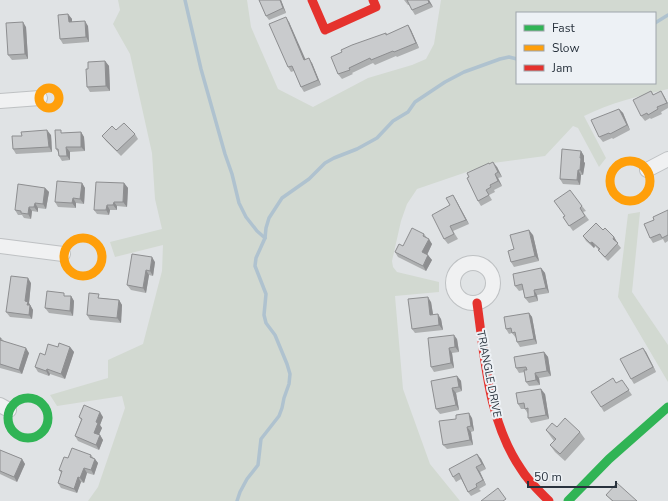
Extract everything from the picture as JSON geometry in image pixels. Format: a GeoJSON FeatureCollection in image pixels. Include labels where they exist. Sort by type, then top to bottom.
{"type":"FeatureCollection","features":[{"type":"Feature","properties":{"kind":"street"},"geometry":{"type":"LineString","coordinates":[[313,0],[325,30],[376,7],[373,0]]}},
{"type":"Feature","properties":{"kind":"street"},"geometry":{"type":"LineString","coordinates":[[0,101],[40,98]]}},
{"type":"Feature","properties":{"kind":"street"},"geometry":{"type":"LineString","coordinates":[[647,170],[668,159]]}},
{"type":"Feature","properties":{"kind":"street"},"geometry":{"type":"LineString","coordinates":[[634,161],[642,164],[647,170],[650,176],[651,184],[648,193],[644,197],[639,200],[626,202],[620,200],[614,195],[610,186],[610,178],[616,166],[622,163],[634,161]]}},
{"type":"Feature","properties":{"kind":"street"},"geometry":{"type":"LineString","coordinates":[[81,237],[88,238],[96,242],[99,246],[102,255],[101,263],[99,268],[94,273],[87,276],[79,276],[72,273],[67,268],[63,261],[63,254],[65,247],[75,239],[81,237]]}},
{"type":"Feature","properties":{"kind":"street"},"geometry":{"type":"LineString","coordinates":[[0,246],[63,254]]}},
{"type":"Feature","properties":{"kind":"street","name":"TRIANGLE DRIVE"},"geometry":{"type":"LineString","coordinates":[[477,303],[490,388],[502,434],[520,468],[531,483],[549,501]]}},
{"type":"Feature","properties":{"kind":"street"},"geometry":{"type":"LineString","coordinates":[[26,398],[38,401],[44,406],[48,413],[46,426],[37,435],[31,437],[24,437],[16,434],[11,429],[8,422],[5,407],[20,399],[26,398]]}},
{"type":"Feature","properties":{"kind":"street"},"geometry":{"type":"LineString","coordinates":[[568,501],[609,459],[668,407]]}},
{"type":"Feature","properties":{"kind":"shaded area"},"geometry":{"type":"Polygon","coordinates":[[[118,0],[247,0],[251,27],[278,89],[313,107],[368,78],[412,65],[426,59],[434,44],[441,0],[668,0],[668,89],[614,104],[584,116],[606,158],[599,167],[578,128],[573,126],[545,156],[493,163],[417,189],[407,204],[401,221],[392,261],[393,267],[397,272],[439,282],[439,292],[395,296],[403,389],[430,464],[460,501],[88,501],[98,487],[125,408],[122,396],[57,406],[50,395],[108,378],[108,360],[143,344],[162,271],[163,245],[115,257],[110,242],[162,229],[155,199],[152,153],[130,54],[113,24],[120,10],[118,0]]]}},
{"type":"Feature","properties":{"kind":"shaded area"},"geometry":{"type":"Polygon","coordinates":[[[640,212],[632,292],[668,345],[668,382],[618,297],[628,214],[640,212]]]}},
{"type":"Feature","properties":{"kind":"building"},"geometry":{"type":"Polygon","coordinates":[[[259,0],[280,0],[283,8],[266,16],[259,0]]]}},
{"type":"Feature","properties":{"kind":"building"},"geometry":{"type":"Polygon","coordinates":[[[407,0],[428,0],[429,3],[412,10],[407,0]]]}},
{"type":"Feature","properties":{"kind":"building"},"geometry":{"type":"Polygon","coordinates":[[[68,14],[69,22],[85,21],[86,37],[60,39],[58,15],[68,14]]]}},
{"type":"Feature","properties":{"kind":"building"},"geometry":{"type":"Polygon","coordinates":[[[286,17],[304,60],[309,58],[318,80],[301,87],[292,66],[288,67],[269,24],[286,17]]]}},
{"type":"Feature","properties":{"kind":"building"},"geometry":{"type":"Polygon","coordinates":[[[23,22],[25,54],[8,55],[6,23],[23,22]]]}},
{"type":"Feature","properties":{"kind":"building"},"geometry":{"type":"Polygon","coordinates":[[[408,25],[416,43],[371,60],[370,58],[349,68],[350,70],[338,74],[331,57],[342,52],[341,50],[386,33],[386,35],[408,25]]]}},
{"type":"Feature","properties":{"kind":"building"},"geometry":{"type":"Polygon","coordinates":[[[105,61],[106,86],[87,87],[86,69],[88,69],[88,62],[105,61]]]}},
{"type":"Feature","properties":{"kind":"building"},"geometry":{"type":"Polygon","coordinates":[[[651,91],[653,95],[661,91],[667,103],[657,107],[658,109],[648,115],[647,113],[641,116],[633,100],[651,91]]]}},
{"type":"Feature","properties":{"kind":"building"},"geometry":{"type":"Polygon","coordinates":[[[619,109],[627,125],[610,134],[609,133],[599,137],[591,120],[619,109]]]}},
{"type":"Feature","properties":{"kind":"building"},"geometry":{"type":"Polygon","coordinates":[[[124,123],[135,134],[117,151],[102,136],[112,126],[116,130],[124,123]]]}},
{"type":"Feature","properties":{"kind":"building"},"geometry":{"type":"Polygon","coordinates":[[[47,130],[49,147],[13,149],[12,136],[22,136],[21,132],[47,130]]]}},
{"type":"Feature","properties":{"kind":"building"},"geometry":{"type":"Polygon","coordinates":[[[55,130],[61,130],[61,133],[81,132],[81,147],[66,147],[67,156],[59,156],[58,149],[56,149],[55,130]]]}},
{"type":"Feature","properties":{"kind":"building"},"geometry":{"type":"Polygon","coordinates":[[[562,149],[581,151],[580,170],[578,170],[577,180],[560,179],[562,149]]]}},
{"type":"Feature","properties":{"kind":"building"},"geometry":{"type":"Polygon","coordinates":[[[493,162],[498,172],[495,174],[498,181],[490,185],[491,187],[486,190],[489,195],[478,201],[467,178],[469,177],[467,173],[493,162]]]}},
{"type":"Feature","properties":{"kind":"building"},"geometry":{"type":"Polygon","coordinates":[[[57,181],[82,183],[80,199],[73,198],[72,203],[55,202],[57,181]]]}},
{"type":"Feature","properties":{"kind":"building"},"geometry":{"type":"Polygon","coordinates":[[[96,182],[124,183],[123,202],[114,202],[113,205],[107,205],[106,210],[94,210],[96,182]]]}},
{"type":"Feature","properties":{"kind":"building"},"geometry":{"type":"Polygon","coordinates":[[[18,184],[45,188],[43,204],[35,203],[34,207],[29,207],[28,214],[15,210],[18,184]]]}},
{"type":"Feature","properties":{"kind":"building"},"geometry":{"type":"Polygon","coordinates":[[[570,190],[582,206],[580,208],[585,216],[569,226],[563,217],[565,216],[554,201],[570,190]]]}},
{"type":"Feature","properties":{"kind":"building"},"geometry":{"type":"Polygon","coordinates":[[[453,195],[466,220],[450,226],[454,234],[444,239],[432,215],[450,205],[446,198],[453,195]]]}},
{"type":"Feature","properties":{"kind":"building"},"geometry":{"type":"Polygon","coordinates":[[[668,210],[668,235],[662,238],[660,234],[650,238],[644,224],[654,220],[653,217],[668,210]]]}},
{"type":"Feature","properties":{"kind":"building"},"geometry":{"type":"Polygon","coordinates":[[[596,223],[603,230],[605,228],[618,243],[605,257],[598,250],[600,249],[592,242],[590,243],[583,236],[596,223]]]}},
{"type":"Feature","properties":{"kind":"building"},"geometry":{"type":"Polygon","coordinates":[[[412,228],[424,234],[423,236],[429,239],[422,252],[428,255],[423,266],[395,252],[399,244],[403,246],[412,228]]]}},
{"type":"Feature","properties":{"kind":"building"},"geometry":{"type":"Polygon","coordinates":[[[529,230],[535,256],[511,262],[508,251],[514,249],[510,235],[529,230]]]}},
{"type":"Feature","properties":{"kind":"building"},"geometry":{"type":"Polygon","coordinates":[[[132,254],[152,257],[150,271],[146,270],[143,288],[127,285],[132,254]]]}},
{"type":"Feature","properties":{"kind":"building"},"geometry":{"type":"Polygon","coordinates":[[[541,268],[546,288],[534,290],[535,296],[525,298],[522,284],[515,286],[513,274],[541,268]]]}},
{"type":"Feature","properties":{"kind":"building"},"geometry":{"type":"Polygon","coordinates":[[[11,276],[28,278],[25,301],[28,302],[27,305],[30,305],[29,315],[6,312],[11,276]]]}},
{"type":"Feature","properties":{"kind":"building"},"geometry":{"type":"Polygon","coordinates":[[[47,291],[64,293],[64,296],[71,296],[70,311],[45,308],[47,291]]]}},
{"type":"Feature","properties":{"kind":"building"},"geometry":{"type":"Polygon","coordinates":[[[89,293],[99,294],[98,298],[119,300],[117,318],[87,315],[89,293]]]}},
{"type":"Feature","properties":{"kind":"building"},"geometry":{"type":"Polygon","coordinates":[[[428,297],[430,315],[438,314],[439,325],[412,329],[408,299],[428,297]]]}},
{"type":"Feature","properties":{"kind":"building"},"geometry":{"type":"Polygon","coordinates":[[[529,313],[534,339],[517,342],[515,332],[512,333],[511,328],[506,329],[504,317],[529,313]]]}},
{"type":"Feature","properties":{"kind":"building"},"geometry":{"type":"Polygon","coordinates":[[[454,335],[455,347],[449,348],[451,363],[431,367],[428,338],[454,335]]]}},
{"type":"Feature","properties":{"kind":"building"},"geometry":{"type":"Polygon","coordinates":[[[0,340],[26,348],[19,370],[0,364],[0,340]]]}},
{"type":"Feature","properties":{"kind":"building"},"geometry":{"type":"Polygon","coordinates":[[[59,343],[70,347],[61,374],[35,367],[40,353],[45,355],[48,344],[58,347],[59,343]]]}},
{"type":"Feature","properties":{"kind":"building"},"geometry":{"type":"Polygon","coordinates":[[[643,348],[653,367],[631,379],[620,359],[643,348]]]}},
{"type":"Feature","properties":{"kind":"building"},"geometry":{"type":"Polygon","coordinates":[[[544,352],[547,371],[535,373],[536,380],[526,382],[524,370],[527,370],[526,367],[516,368],[514,357],[544,352]]]}},
{"type":"Feature","properties":{"kind":"building"},"geometry":{"type":"Polygon","coordinates":[[[457,376],[459,387],[452,388],[456,405],[436,409],[431,381],[457,376]]]}},
{"type":"Feature","properties":{"kind":"building"},"geometry":{"type":"Polygon","coordinates":[[[613,378],[616,383],[622,380],[629,390],[601,407],[591,392],[613,378]]]}},
{"type":"Feature","properties":{"kind":"building"},"geometry":{"type":"Polygon","coordinates":[[[541,389],[546,415],[528,418],[528,408],[525,409],[524,403],[518,404],[516,393],[541,389]]]}},
{"type":"Feature","properties":{"kind":"building"},"geometry":{"type":"Polygon","coordinates":[[[84,405],[100,412],[94,433],[100,435],[96,445],[75,436],[82,419],[79,417],[84,405]]]}},
{"type":"Feature","properties":{"kind":"building"},"geometry":{"type":"Polygon","coordinates":[[[469,413],[471,426],[467,427],[470,440],[443,445],[439,421],[456,419],[456,415],[469,413]]]}},
{"type":"Feature","properties":{"kind":"building"},"geometry":{"type":"Polygon","coordinates":[[[565,418],[580,432],[560,454],[550,445],[556,439],[546,430],[552,423],[557,427],[565,418]]]}},
{"type":"Feature","properties":{"kind":"building"},"geometry":{"type":"Polygon","coordinates":[[[72,448],[91,455],[90,457],[95,459],[91,470],[84,468],[80,478],[78,477],[74,489],[58,483],[62,471],[59,470],[64,457],[68,458],[72,448]]]}},
{"type":"Feature","properties":{"kind":"building"},"geometry":{"type":"Polygon","coordinates":[[[0,450],[22,459],[14,477],[0,471],[0,450]]]}},
{"type":"Feature","properties":{"kind":"building"},"geometry":{"type":"Polygon","coordinates":[[[477,454],[482,464],[476,467],[483,480],[476,484],[477,487],[468,492],[459,473],[453,477],[449,469],[477,454]]]}},
{"type":"Feature","properties":{"kind":"building"},"geometry":{"type":"Polygon","coordinates":[[[617,483],[637,501],[613,501],[606,495],[617,483]]]}},
{"type":"Feature","properties":{"kind":"building"},"geometry":{"type":"Polygon","coordinates":[[[498,488],[506,499],[503,501],[481,501],[498,488]]]}},
{"type":"Feature","properties":{"kind":"waterway"},"geometry":{"type":"LineString","coordinates":[[185,0],[201,69],[239,203],[246,217],[257,231],[265,238]]}},
{"type":"Feature","properties":{"kind":"waterway"},"geometry":{"type":"LineString","coordinates":[[656,22],[668,15]]}},
{"type":"Feature","properties":{"kind":"waterway"},"geometry":{"type":"LineString","coordinates":[[237,501],[247,479],[258,465],[261,439],[279,416],[289,384],[290,374],[287,364],[275,335],[266,323],[264,315],[266,294],[255,266],[256,258],[265,238],[269,218],[282,198],[309,179],[325,163],[357,149],[377,138],[393,121],[408,112],[415,102],[445,82],[464,72],[500,59],[509,57],[516,59]]}},
{"type":"Feature","properties":{"kind":"traffic: fast"},"geometry":{"type":"LineString","coordinates":[[24,398],[32,398],[39,401],[45,407],[48,418],[45,429],[39,435],[32,438],[24,438],[17,435],[11,429],[8,422],[8,414],[11,407],[17,401],[24,398]]}},
{"type":"Feature","properties":{"kind":"traffic: fast"},"geometry":{"type":"LineString","coordinates":[[568,501],[609,459],[668,407]]}},
{"type":"Feature","properties":{"kind":"traffic: slow"},"geometry":{"type":"LineString","coordinates":[[49,88],[56,91],[59,98],[56,105],[49,108],[42,105],[39,98],[42,91],[49,88]]}},
{"type":"Feature","properties":{"kind":"traffic: slow"},"geometry":{"type":"LineString","coordinates":[[634,161],[641,164],[647,170],[650,181],[649,189],[641,198],[634,201],[626,201],[619,198],[611,189],[610,177],[613,170],[622,162],[634,161]]}},
{"type":"Feature","properties":{"kind":"traffic: slow"},"geometry":{"type":"LineString","coordinates":[[79,238],[87,238],[97,243],[101,250],[102,257],[101,264],[97,271],[87,276],[79,276],[69,271],[67,268],[64,261],[64,253],[69,243],[72,241],[79,238]]}},
{"type":"Feature","properties":{"kind":"traffic: jam"},"geometry":{"type":"LineString","coordinates":[[312,0],[325,30],[376,7],[373,0]]}},
{"type":"Feature","properties":{"kind":"traffic: jam"},"geometry":{"type":"LineString","coordinates":[[477,303],[490,389],[501,431],[510,450],[524,473],[549,501]]}}]}
